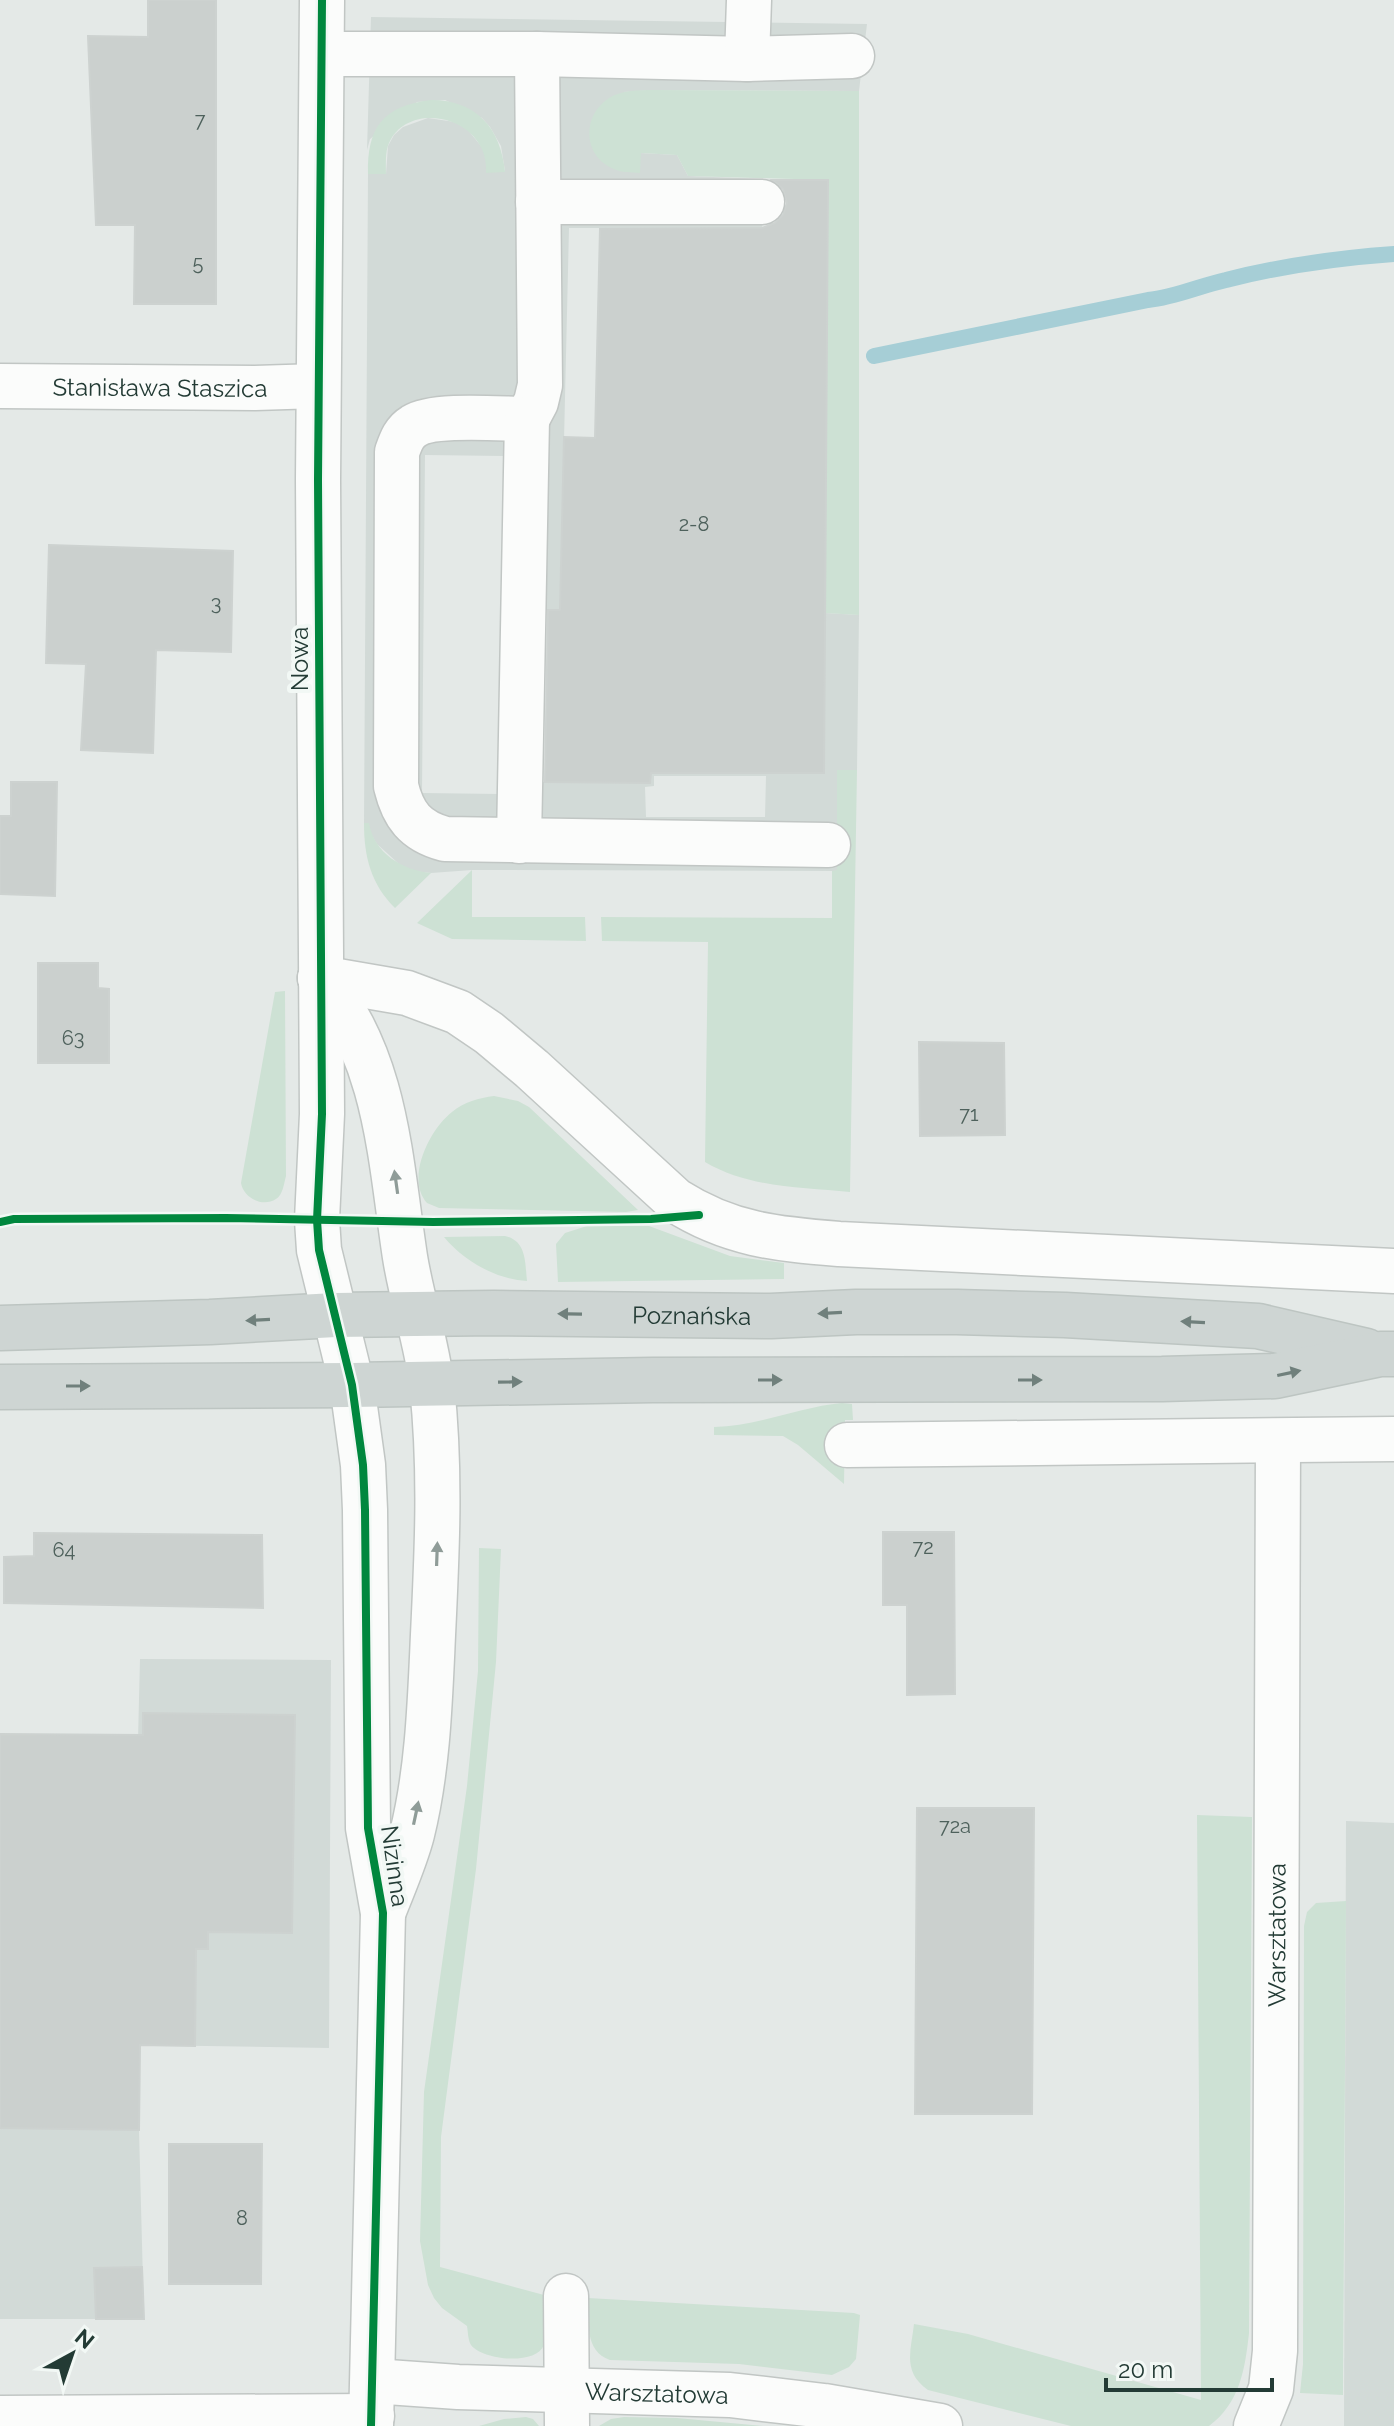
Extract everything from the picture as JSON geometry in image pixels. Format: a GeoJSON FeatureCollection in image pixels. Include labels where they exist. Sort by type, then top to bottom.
{"type":"FeatureCollection","features":[{"type":"Feature","properties":{"kind":"main road","name":"Poznańska"},"geometry":{"type":"LineString","coordinates":[[0,1328],[195,1323],[335,1315],[771,1316],[856,1312],[1065,1315],[1258,1326],[1387,1354]]}},
{"type":"Feature","properties":{"kind":"main road","name":"Poznańska"},"geometry":{"type":"LineString","coordinates":[[0,1387],[652,1380],[1130,1380],[1275,1376],[1387,1354]]}},
{"type":"Feature","properties":{"kind":"street","name":"Nowa"},"geometry":{"type":"LineString","coordinates":[[322,0],[318,386],[322,1114],[317,1220],[319,1250],[335,1315]]}},
{"type":"Feature","properties":{"kind":"street"},"geometry":{"type":"LineString","coordinates":[[747,59],[749,0]]}},
{"type":"Feature","properties":{"kind":"street"},"geometry":{"type":"LineString","coordinates":[[322,54],[537,54],[747,59],[852,56]]}},
{"type":"Feature","properties":{"kind":"street"},"geometry":{"type":"LineString","coordinates":[[519,841],[527,419],[540,385],[537,54]]}},
{"type":"Feature","properties":{"kind":"street"},"geometry":{"type":"LineString","coordinates":[[538,202],[762,202]]}},
{"type":"Feature","properties":{"kind":"street","name":"Stanisława Staszica"},"geometry":{"type":"LineString","coordinates":[[0,386],[318,386]]}},
{"type":"Feature","properties":{"kind":"street"},"geometry":{"type":"LineString","coordinates":[[527,419],[429,419],[413,426],[402,436],[397,452],[396,786],[400,804],[412,823],[428,834],[445,839],[828,845]]}},
{"type":"Feature","properties":{"kind":"street"},"geometry":{"type":"LineString","coordinates":[[320,978],[407,993],[458,1012],[532,1069],[675,1200],[699,1215],[745,1233],[855,1245],[1394,1271]]}},
{"type":"Feature","properties":{"kind":"street"},"geometry":{"type":"LineString","coordinates":[[320,978],[334,994],[359,1036],[371,1069],[395,1175],[404,1252],[417,1315]]}},
{"type":"Feature","properties":{"kind":"street","name":"Nizinna"},"geometry":{"type":"LineString","coordinates":[[335,1315],[352,1385],[363,1465],[368,1828],[383,1913],[372,2408]]}},
{"type":"Feature","properties":{"kind":"street","name":"Nizinna"},"geometry":{"type":"LineString","coordinates":[[383,1913],[411,1835],[419,1799],[430,1709],[438,1546],[435,1430],[432,1384],[417,1315]]}},
{"type":"Feature","properties":{"kind":"street"},"geometry":{"type":"LineString","coordinates":[[847,1445],[1394,1439]]}},
{"type":"Feature","properties":{"kind":"street","name":"Warsztatowa"},"geometry":{"type":"LineString","coordinates":[[1256,2426],[1271,2389],[1275,2351],[1278,1441]]}},
{"type":"Feature","properties":{"kind":"street"},"geometry":{"type":"LineString","coordinates":[[566,2296],[567,2408]]}},
{"type":"Feature","properties":{"kind":"street","name":"Warsztatowa"},"geometry":{"type":"LineString","coordinates":[[0,2418],[372,2408],[567,2408],[730,2395],[812,2404],[940,2426]]}},
{"type":"Feature","properties":{"kind":"shaded area"},"geometry":{"type":"Polygon","coordinates":[[[371,17],[867,24],[859,91],[624,92],[640,153],[677,155],[688,176],[763,179],[762,228],[569,228],[560,610],[542,610],[541,782],[650,783],[651,773],[823,773],[825,613],[859,615],[857,770],[837,770],[837,871],[472,870],[431,873],[413,871],[399,864],[377,844],[364,823],[368,174],[386,174],[388,146],[394,135],[403,127],[428,118],[455,122],[468,130],[485,151],[487,161],[505,171],[501,146],[490,127],[482,118],[445,100],[417,102],[370,139],[367,150],[371,17]],[[425,455],[422,793],[500,794],[504,456],[425,455]],[[654,776],[654,786],[645,787],[646,817],[765,817],[766,776],[654,776]]]}},
{"type":"Feature","properties":{"kind":"shaded area"},"geometry":{"type":"Polygon","coordinates":[[[140,1659],[331,1660],[329,2048],[140,2045],[144,2319],[0,2319],[0,1859],[135,1861],[140,1659]]]}},
{"type":"Feature","properties":{"kind":"shaded area"},"geometry":{"type":"Polygon","coordinates":[[[1346,1821],[1394,1823],[1394,2426],[1344,2426],[1346,1821]]]}},
{"type":"Feature","properties":{"kind":"green space"},"geometry":{"type":"Polygon","coordinates":[[[653,90],[859,91],[859,615],[825,613],[828,180],[688,176],[677,155],[641,153],[640,173],[614,169],[596,155],[591,146],[590,125],[594,115],[614,95],[653,90]]]}},
{"type":"Feature","properties":{"kind":"green space"},"geometry":{"type":"Polygon","coordinates":[[[431,100],[461,105],[484,120],[498,143],[505,172],[486,173],[484,154],[475,138],[462,127],[446,120],[430,118],[413,121],[399,129],[389,143],[386,174],[368,174],[371,143],[381,122],[401,107],[431,100]]]}},
{"type":"Feature","properties":{"kind":"green space"},"geometry":{"type":"Polygon","coordinates":[[[837,770],[857,770],[850,1192],[757,1182],[705,1162],[708,942],[602,941],[601,917],[832,918],[832,871],[837,870],[837,770]]]}},
{"type":"Feature","properties":{"kind":"green space"},"geometry":{"type":"Polygon","coordinates":[[[364,823],[369,823],[377,843],[391,858],[410,868],[431,873],[395,908],[370,869],[364,823]]]}},
{"type":"Feature","properties":{"kind":"green space"},"geometry":{"type":"Polygon","coordinates":[[[472,870],[472,917],[585,917],[586,941],[452,939],[417,923],[472,870]]]}},
{"type":"Feature","properties":{"kind":"green space"},"geometry":{"type":"Polygon","coordinates":[[[285,991],[286,1176],[278,1197],[259,1202],[245,1193],[241,1183],[275,992],[285,991]]]}},
{"type":"Feature","properties":{"kind":"green space"},"geometry":{"type":"Polygon","coordinates":[[[494,1096],[518,1101],[529,1107],[638,1210],[439,1208],[427,1203],[421,1193],[419,1168],[436,1130],[462,1106],[494,1096]]]}},
{"type":"Feature","properties":{"kind":"green space"},"geometry":{"type":"Polygon","coordinates":[[[587,1226],[649,1226],[730,1256],[784,1263],[784,1279],[558,1282],[556,1244],[565,1233],[587,1226]]]}},
{"type":"Feature","properties":{"kind":"green space"},"geometry":{"type":"Polygon","coordinates":[[[505,1236],[521,1248],[527,1281],[492,1273],[461,1254],[444,1237],[505,1236]]]}},
{"type":"Feature","properties":{"kind":"green space"},"geometry":{"type":"Polygon","coordinates":[[[842,1403],[852,1404],[853,1420],[845,1420],[844,1484],[783,1436],[714,1435],[714,1427],[842,1403]]]}},
{"type":"Feature","properties":{"kind":"green space"},"geometry":{"type":"Polygon","coordinates":[[[479,1548],[501,1549],[496,1662],[476,1869],[441,2137],[440,2267],[544,2295],[544,2345],[539,2352],[520,2358],[497,2357],[471,2345],[467,2326],[442,2308],[434,2298],[428,2285],[420,2241],[424,2092],[467,1786],[478,1671],[479,1548]]]}},
{"type":"Feature","properties":{"kind":"green space"},"geometry":{"type":"Polygon","coordinates":[[[1197,1815],[1252,1817],[1249,2333],[1243,2372],[1234,2396],[1228,2407],[1209,2426],[1071,2426],[928,2390],[914,2376],[911,2368],[914,2324],[968,2334],[1201,2400],[1197,1815]]]}},
{"type":"Feature","properties":{"kind":"green space"},"geometry":{"type":"Polygon","coordinates":[[[1346,1901],[1343,2395],[1300,2393],[1303,2364],[1304,1926],[1307,1912],[1316,1903],[1346,1901]]]}},
{"type":"Feature","properties":{"kind":"green space"},"geometry":{"type":"Polygon","coordinates":[[[588,2298],[854,2313],[860,2315],[856,2359],[849,2367],[832,2375],[739,2364],[610,2360],[596,2350],[592,2342],[588,2298]]]}},
{"type":"Feature","properties":{"kind":"green space"},"geometry":{"type":"Polygon","coordinates":[[[526,2417],[539,2426],[479,2426],[504,2419],[526,2417]]]}},
{"type":"Feature","properties":{"kind":"green space"},"geometry":{"type":"Polygon","coordinates":[[[677,2418],[763,2426],[599,2426],[611,2419],[677,2418]]]}},
{"type":"Feature","properties":{"kind":"building"},"geometry":{"type":"Polygon","coordinates":[[[148,0],[216,0],[216,304],[134,304],[135,225],[96,225],[88,36],[148,37],[148,0]]]}},
{"type":"Feature","properties":{"kind":"building"},"geometry":{"type":"Polygon","coordinates":[[[772,180],[828,180],[824,773],[651,773],[650,783],[545,782],[548,610],[560,610],[564,437],[595,438],[600,229],[762,228],[775,223],[783,215],[787,203],[783,189],[772,180]]]}},
{"type":"Feature","properties":{"kind":"building"},"geometry":{"type":"Polygon","coordinates":[[[49,545],[233,551],[231,652],[156,650],[153,753],[81,750],[86,664],[46,663],[49,545]]]}},
{"type":"Feature","properties":{"kind":"building"},"geometry":{"type":"Polygon","coordinates":[[[11,782],[57,782],[55,896],[0,894],[0,816],[11,816],[11,782]]]}},
{"type":"Feature","properties":{"kind":"building"},"geometry":{"type":"Polygon","coordinates":[[[38,963],[98,963],[98,988],[109,989],[109,1063],[38,1063],[38,963]]]}},
{"type":"Feature","properties":{"kind":"building"},"geometry":{"type":"Polygon","coordinates":[[[919,1042],[1004,1043],[1005,1135],[920,1136],[919,1042]]]}},
{"type":"Feature","properties":{"kind":"building"},"geometry":{"type":"Polygon","coordinates":[[[883,1532],[954,1532],[955,1694],[907,1695],[907,1605],[883,1605],[883,1532]]]}},
{"type":"Feature","properties":{"kind":"building"},"geometry":{"type":"Polygon","coordinates":[[[34,1533],[262,1535],[263,1608],[4,1603],[4,1557],[34,1556],[34,1533]]]}},
{"type":"Feature","properties":{"kind":"building"},"geometry":{"type":"Polygon","coordinates":[[[143,1713],[295,1715],[292,1933],[208,1932],[208,1949],[196,1949],[195,2046],[140,2045],[139,2130],[0,2128],[0,1734],[143,1735],[143,1713]]]}},
{"type":"Feature","properties":{"kind":"building"},"geometry":{"type":"Polygon","coordinates":[[[917,1808],[1034,1808],[1032,2114],[915,2114],[917,1808]]]}},
{"type":"Feature","properties":{"kind":"building"},"geometry":{"type":"Polygon","coordinates":[[[169,2144],[262,2144],[261,2284],[169,2284],[169,2144]]]}},
{"type":"Feature","properties":{"kind":"building"},"geometry":{"type":"Polygon","coordinates":[[[142,2267],[144,2319],[96,2319],[94,2268],[142,2267]]]}},
{"type":"Feature","properties":{"kind":"waterway"},"geometry":{"type":"LineString","coordinates":[[874,356],[1168,296],[1268,271],[1331,260],[1394,254]]}},
{"type":"Feature","properties":{"kind":"cycle path"},"geometry":{"type":"LineString","coordinates":[[322,0],[318,480],[322,1114],[317,1220],[319,1250],[352,1385],[363,1465],[368,1828],[383,1913],[371,2426]]}},
{"type":"Feature","properties":{"kind":"cycle path"},"geometry":{"type":"LineString","coordinates":[[0,1222],[14,1219],[226,1218],[433,1222],[651,1219],[699,1215]]}}]}
